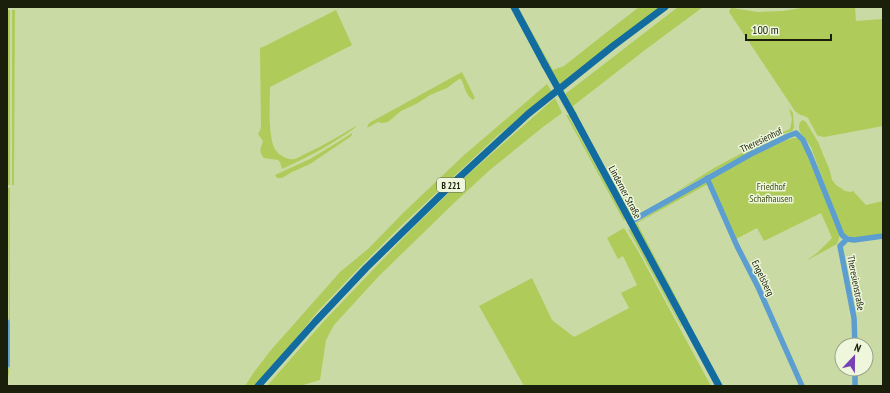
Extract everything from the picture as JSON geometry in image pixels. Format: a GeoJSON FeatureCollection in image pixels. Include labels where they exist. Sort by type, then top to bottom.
{"type":"FeatureCollection","features":[{"type":"Feature","properties":{"kind":"main road","name":"Linderner Straße"},"geometry":{"type":"LineString","coordinates":[[514,7],[719,386]]}},
{"type":"Feature","properties":{"kind":"main road","name":"B 221"},"geometry":{"type":"LineString","coordinates":[[258,386],[366,268],[451,185],[528,114],[613,46],[665,7]]}},
{"type":"Feature","properties":{"kind":"street","name":"Theresienhof"},"geometry":{"type":"LineString","coordinates":[[630,222],[751,154],[796,133],[806,145],[842,235],[847,239]]}},
{"type":"Feature","properties":{"kind":"street","name":"Engelsberg"},"geometry":{"type":"LineString","coordinates":[[707,178],[802,386]]}},
{"type":"Feature","properties":{"kind":"street","name":"Theresienstraße"},"geometry":{"type":"LineString","coordinates":[[855,337],[854,318],[840,246],[847,239],[854,240],[883,236]]}},
{"type":"Feature","properties":{"kind":"street"},"geometry":{"type":"LineString","coordinates":[[7,322],[7,364]]}},
{"type":"Feature","properties":{"kind":"green space"},"geometry":{"type":"Polygon","coordinates":[[[518,7],[553,70],[564,66],[639,7],[662,7],[559,86],[518,7]]]}},
{"type":"Feature","properties":{"kind":"green space"},"geometry":{"type":"Polygon","coordinates":[[[678,7],[703,7],[573,106],[589,140],[633,217],[631,217],[564,95],[678,7]]]}},
{"type":"Feature","properties":{"kind":"green space"},"geometry":{"type":"Polygon","coordinates":[[[803,7],[855,7],[856,21],[883,19],[883,126],[824,137],[817,135],[808,118],[795,111],[729,12],[732,8],[758,12],[783,11],[803,7]]]}},
{"type":"Feature","properties":{"kind":"green space"},"geometry":{"type":"Polygon","coordinates":[[[8,10],[10,10],[10,185],[8,185],[8,10]]]}},
{"type":"Feature","properties":{"kind":"green space"},"geometry":{"type":"Polygon","coordinates":[[[12,10],[15,10],[14,185],[12,185],[12,10]]]}},
{"type":"Feature","properties":{"kind":"green space"},"geometry":{"type":"Polygon","coordinates":[[[336,10],[352,45],[270,87],[271,138],[274,148],[278,153],[288,159],[294,159],[356,127],[320,150],[282,169],[278,160],[264,158],[261,151],[263,141],[258,134],[261,128],[260,48],[336,10]]]}},
{"type":"Feature","properties":{"kind":"green space"},"geometry":{"type":"Polygon","coordinates":[[[462,72],[475,98],[473,100],[467,93],[461,79],[459,79],[447,88],[430,95],[418,103],[401,111],[388,122],[378,122],[367,128],[369,123],[462,72]]]}},
{"type":"Feature","properties":{"kind":"green space"},"geometry":{"type":"Polygon","coordinates":[[[547,84],[552,92],[497,136],[403,224],[318,311],[256,386],[245,386],[271,350],[340,272],[368,249],[403,213],[463,156],[547,84]]]}},
{"type":"Feature","properties":{"kind":"green space"},"geometry":{"type":"Polygon","coordinates":[[[555,98],[562,113],[491,169],[454,203],[379,276],[334,325],[326,340],[320,380],[300,386],[267,386],[324,321],[413,228],[464,178],[555,98]]]}},
{"type":"Feature","properties":{"kind":"green space"},"geometry":{"type":"Polygon","coordinates":[[[789,108],[793,113],[794,128],[792,131],[785,133],[674,193],[714,168],[790,129],[792,119],[789,108]]]}},
{"type":"Feature","properties":{"kind":"green space"},"geometry":{"type":"Polygon","coordinates":[[[566,115],[568,115],[625,219],[624,221],[566,115]]]}},
{"type":"Feature","properties":{"kind":"green space"},"geometry":{"type":"Polygon","coordinates":[[[803,120],[806,122],[818,142],[830,171],[832,180],[836,185],[845,191],[853,191],[866,205],[883,201],[883,235],[867,238],[850,237],[843,233],[811,147],[800,132],[800,122],[803,120]]]}},
{"type":"Feature","properties":{"kind":"green space"},"geometry":{"type":"Polygon","coordinates":[[[352,133],[350,137],[310,164],[282,178],[277,178],[275,175],[310,159],[352,133]]]}},
{"type":"Feature","properties":{"kind":"green space","name":"Friedhof Schafhausen"},"geometry":{"type":"Polygon","coordinates":[[[793,138],[797,138],[802,143],[839,232],[837,244],[806,261],[817,253],[832,238],[821,213],[764,241],[757,228],[736,239],[709,179],[762,151],[793,138]]]}},
{"type":"Feature","properties":{"kind":"green space"},"geometry":{"type":"Polygon","coordinates":[[[705,182],[708,184],[637,223],[688,320],[687,323],[634,226],[637,222],[705,182]]]}},
{"type":"Feature","properties":{"kind":"green space"},"geometry":{"type":"Polygon","coordinates":[[[8,188],[10,188],[10,365],[7,386],[9,366],[8,188]]]}},
{"type":"Feature","properties":{"kind":"green space"},"geometry":{"type":"Polygon","coordinates":[[[624,228],[711,386],[524,386],[479,306],[532,278],[552,320],[574,337],[629,308],[621,293],[637,285],[623,256],[618,259],[607,238],[624,228]]]}},
{"type":"Feature","properties":{"kind":"green space"},"geometry":{"type":"Polygon","coordinates":[[[628,229],[631,230],[682,326],[681,326],[628,229]]]}}]}
